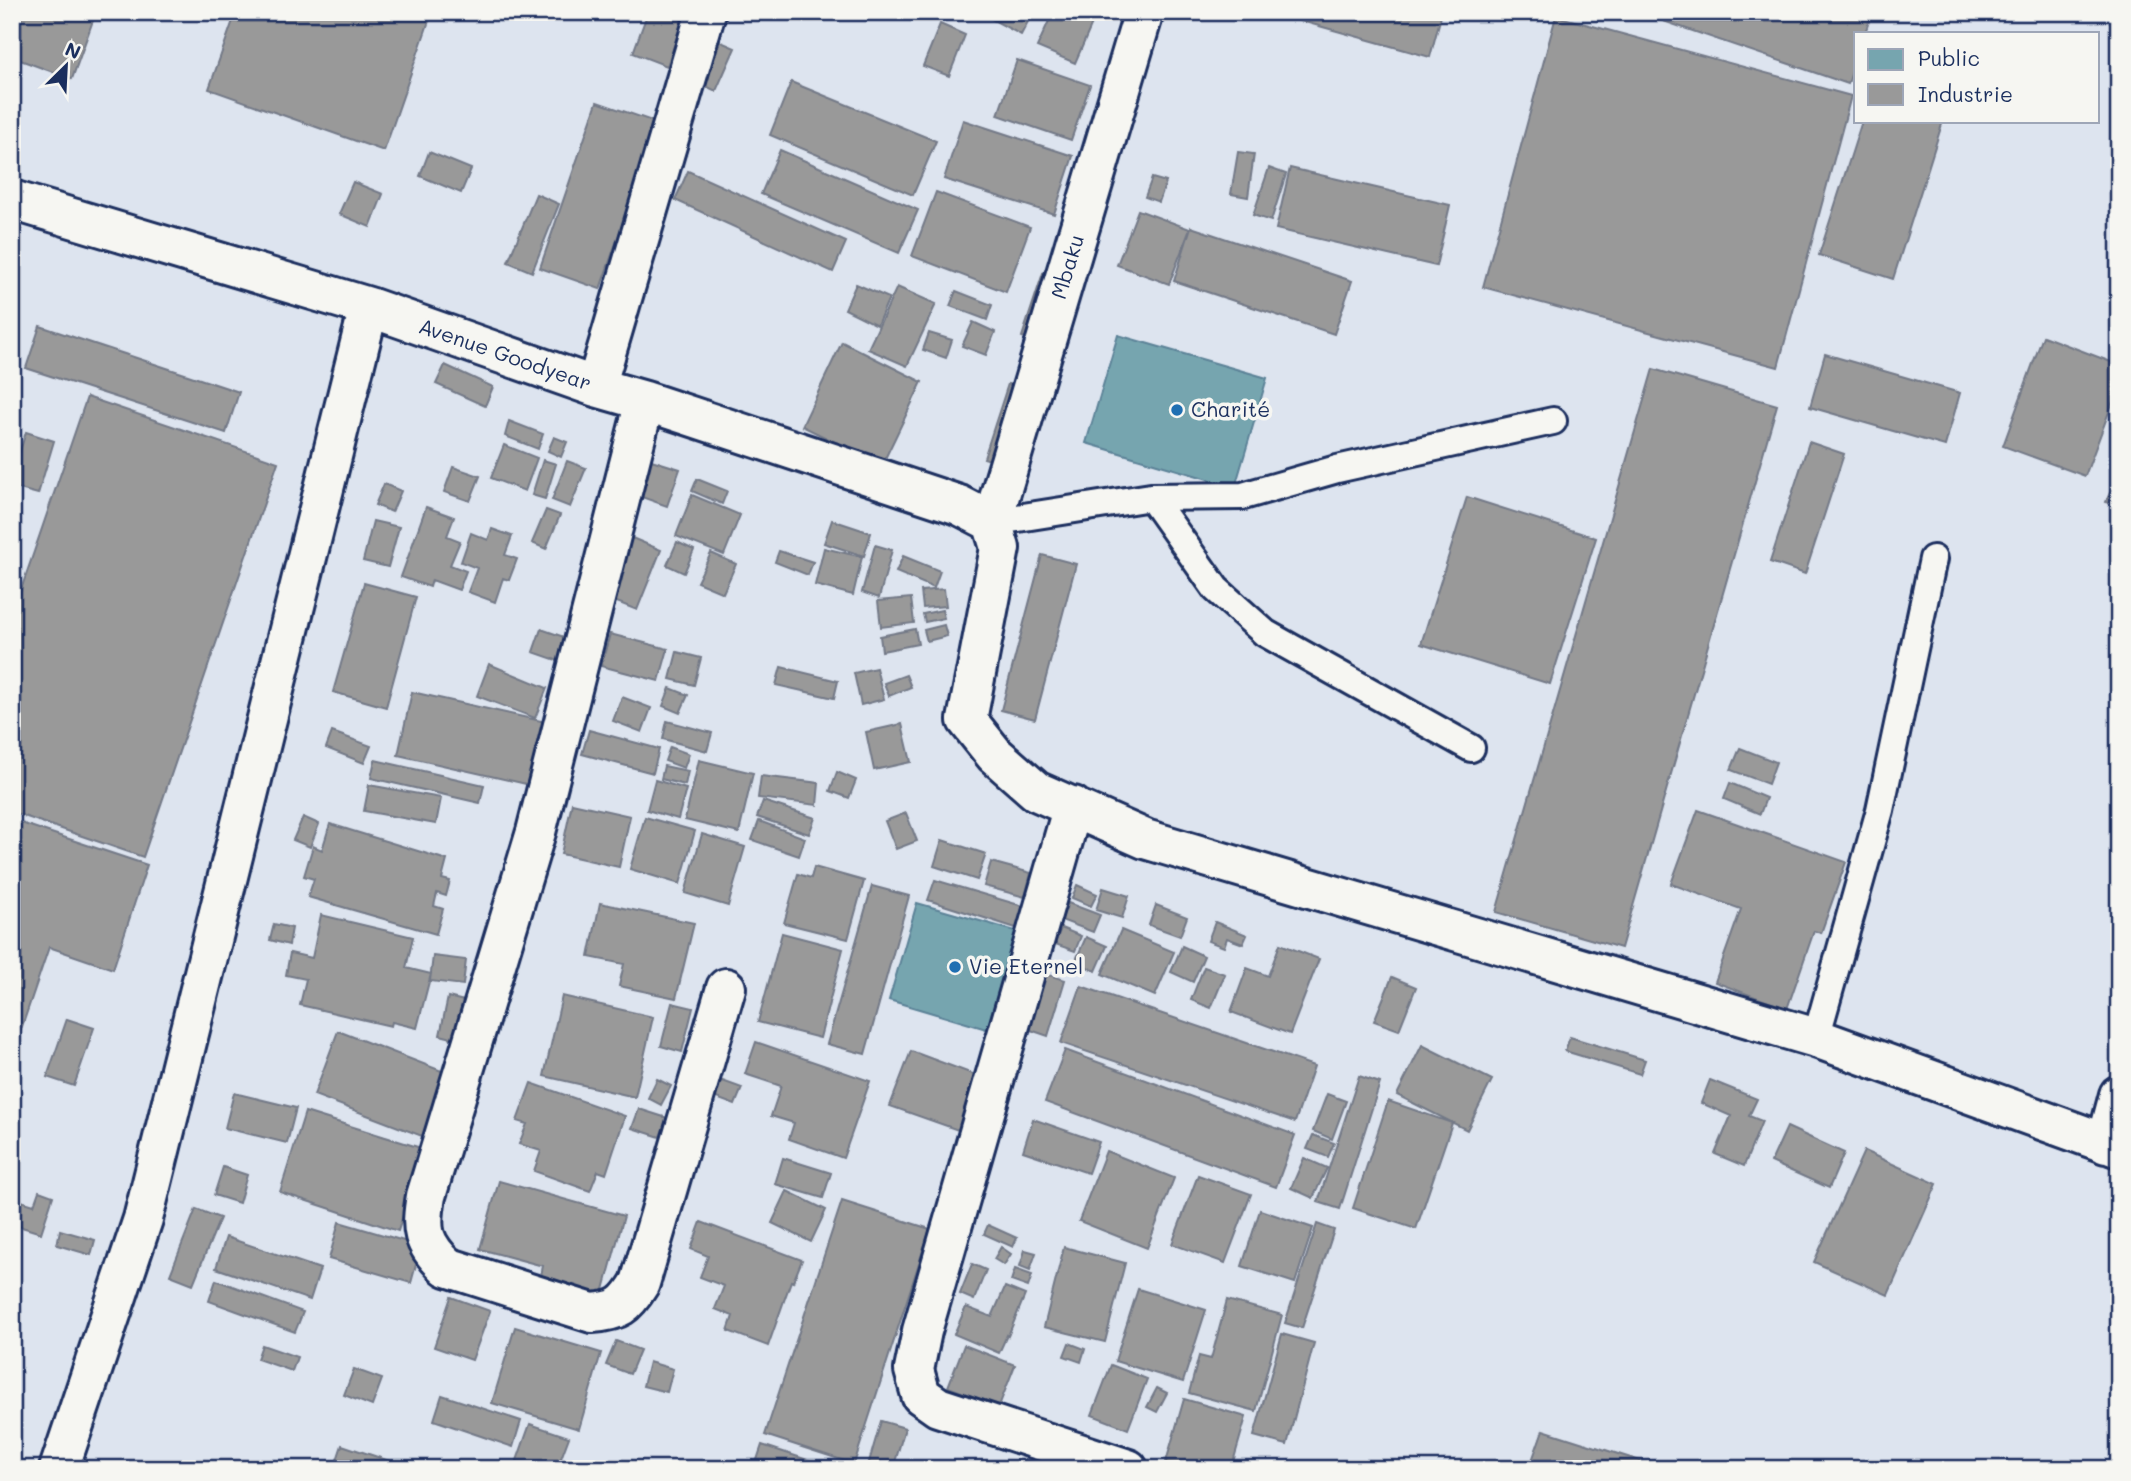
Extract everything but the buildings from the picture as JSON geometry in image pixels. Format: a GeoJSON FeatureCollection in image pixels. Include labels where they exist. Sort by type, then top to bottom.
{"type":"FeatureCollection","features":[{"type":"Feature","properties":{"kind":"street"},"geometry":{"type":"LineString","coordinates":[[596,387],[706,12]]}},
{"type":"Feature","properties":{"kind":"street","name":"Mbaku"},"geometry":{"type":"LineString","coordinates":[[992,522],[1144,12]]}},
{"type":"Feature","properties":{"kind":"street","name":"Avenue Goodyear"},"geometry":{"type":"LineString","coordinates":[[12,200],[369,307],[596,387],[959,505],[992,522]]}},
{"type":"Feature","properties":{"kind":"street"},"geometry":{"type":"LineString","coordinates":[[59,1469],[143,1219],[369,307]]}},
{"type":"Feature","properties":{"kind":"street"},"geometry":{"type":"LineString","coordinates":[[645,401],[536,832],[426,1196],[422,1220],[425,1238],[433,1253],[447,1267],[592,1313],[612,1311],[629,1301],[640,1283],[726,988]]}},
{"type":"Feature","properties":{"kind":"street"},"geometry":{"type":"LineString","coordinates":[[992,522],[1000,548],[967,720],[995,755],[1036,790],[1145,839],[1816,1038],[2112,1146],[2119,1095]]}},
{"type":"Feature","properties":{"kind":"street"},"geometry":{"type":"LineString","coordinates":[[1073,806],[922,1331],[914,1370],[921,1395],[938,1407],[1128,1469]]}},
{"type":"Feature","properties":{"kind":"lane"},"geometry":{"type":"LineString","coordinates":[[992,522],[1151,497],[1243,496],[1337,469],[1553,421]]}},
{"type":"Feature","properties":{"kind":"lane"},"geometry":{"type":"LineString","coordinates":[[1151,497],[1216,589],[1265,633],[1471,748]]}},
{"type":"Feature","properties":{"kind":"lane"},"geometry":{"type":"LineString","coordinates":[[1816,1038],[1880,810],[1933,559]]}},
{"type":"Feature","properties":{"kind":"place","name":"Charité"},"geometry":{"type":"Point","coordinates":[1177,410]}},
{"type":"Feature","properties":{"kind":"place","name":"Vie Eternel"},"geometry":{"type":"Point","coordinates":[955,967]}}]}
